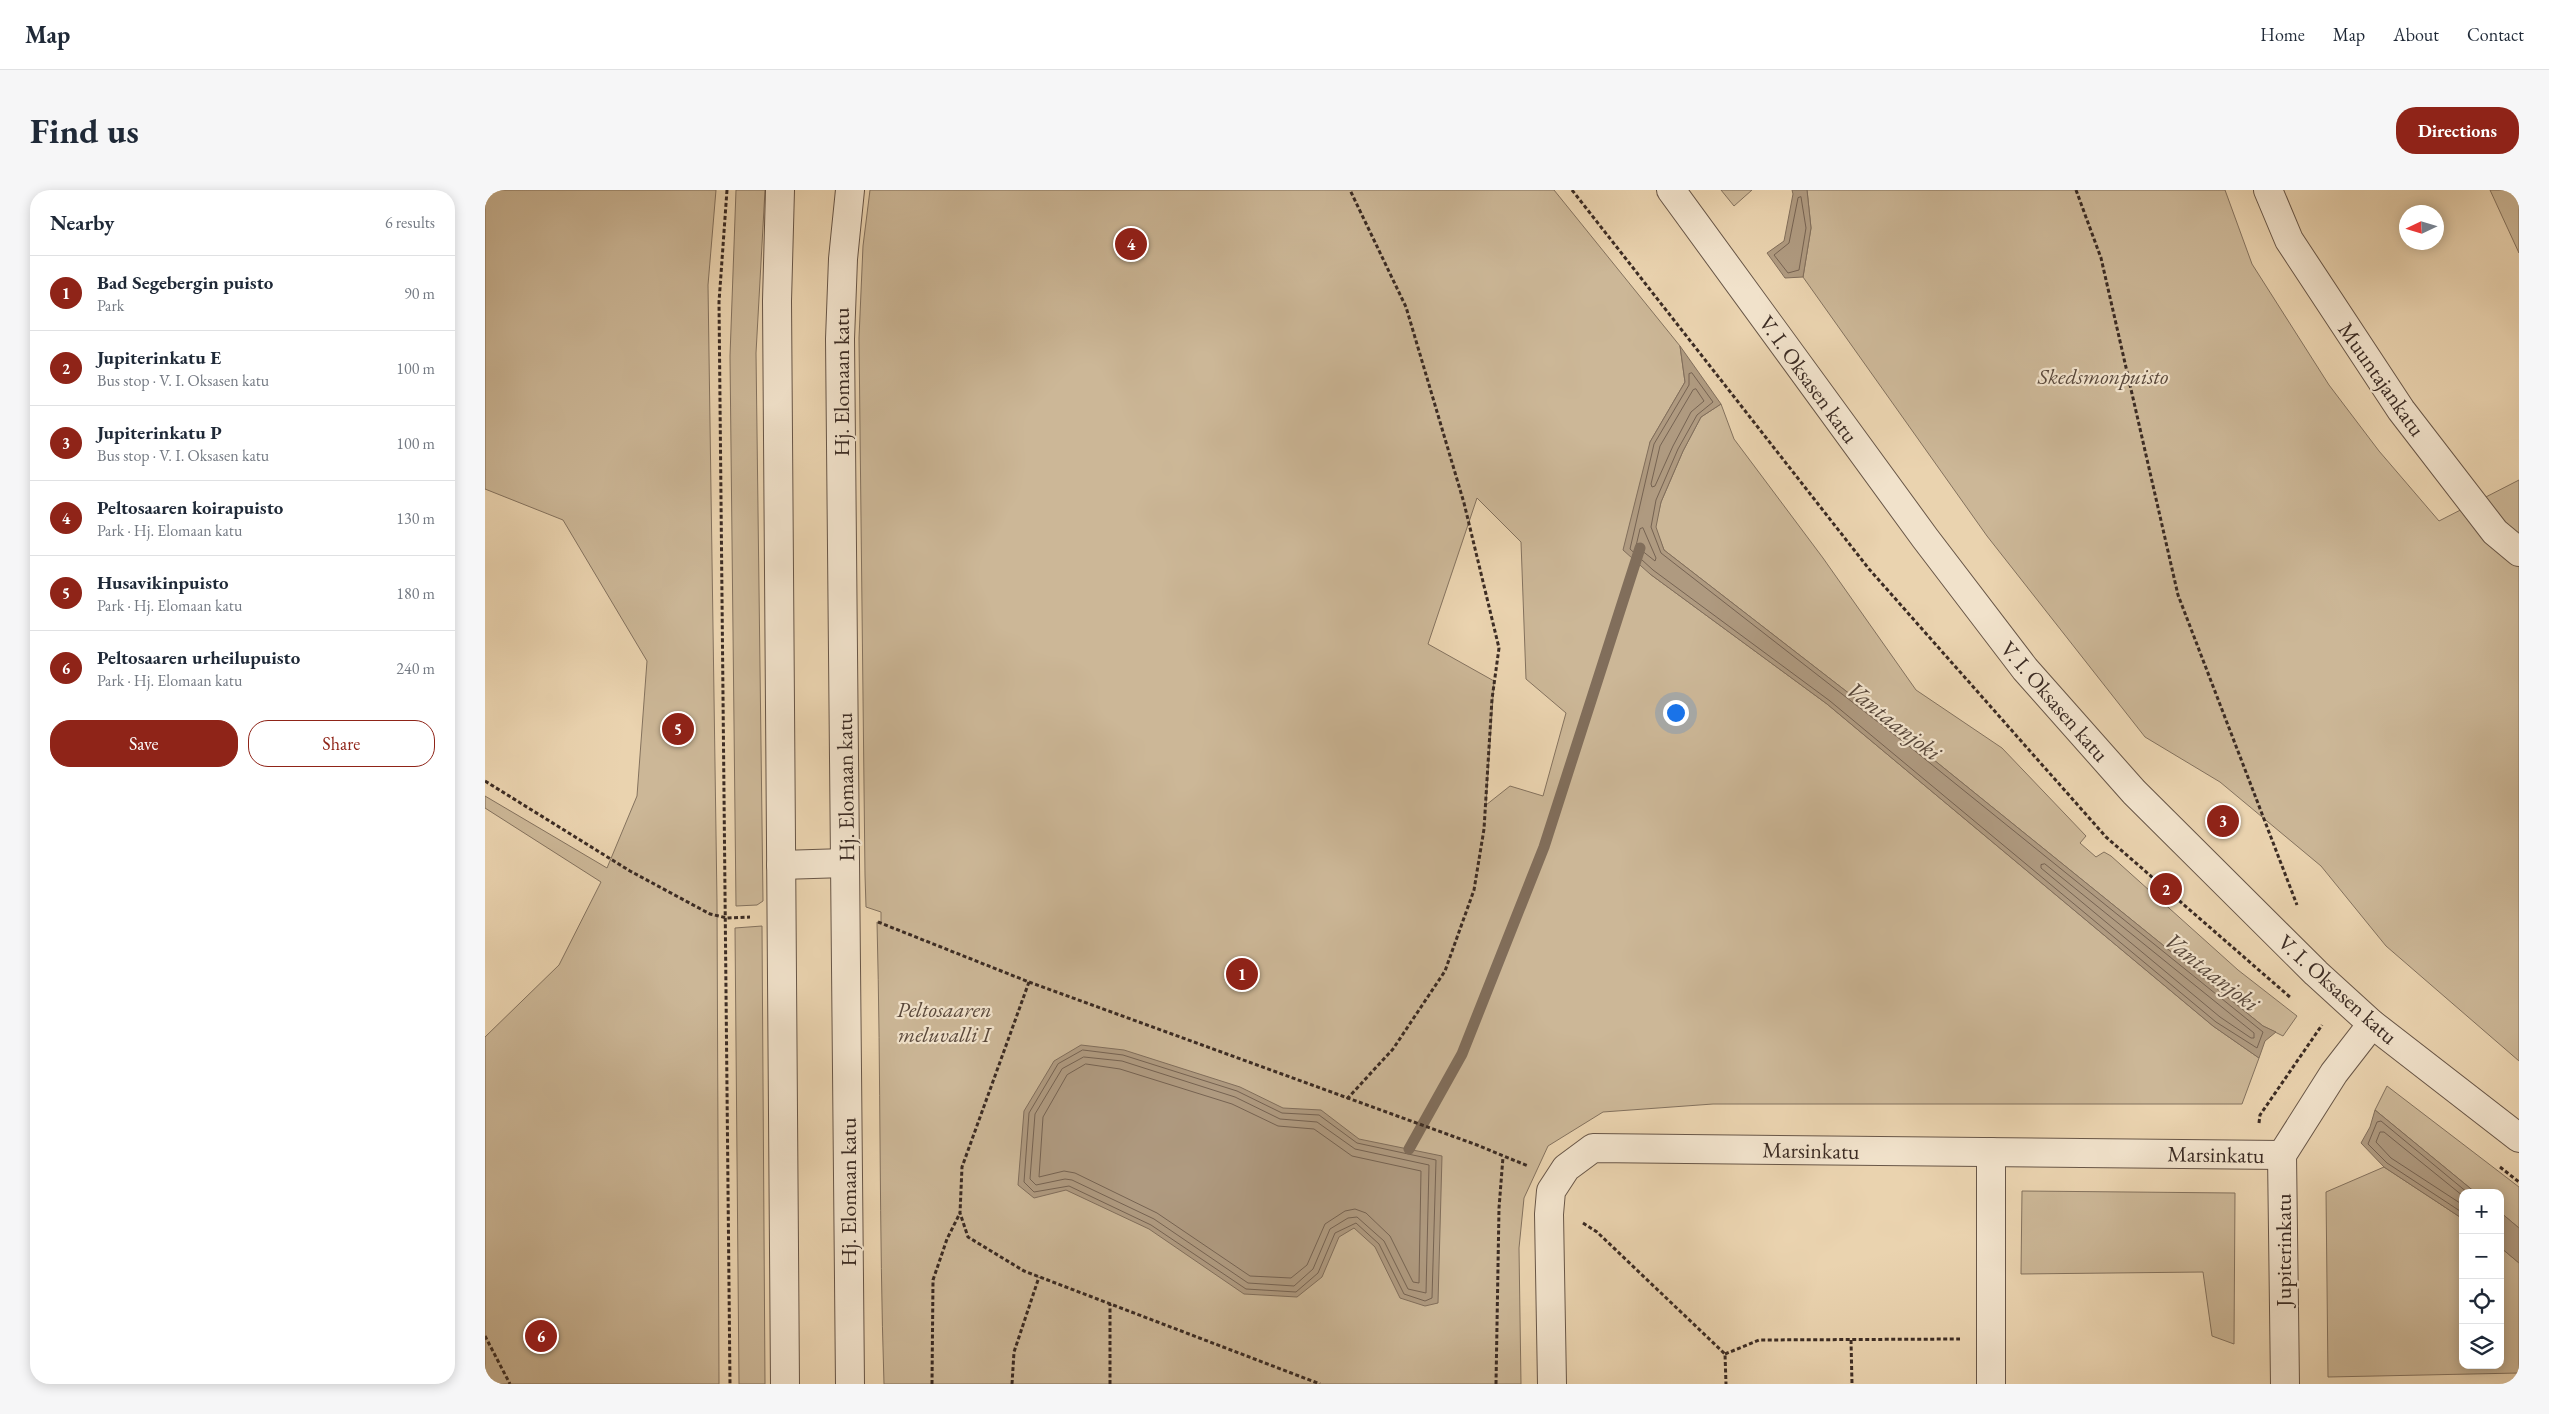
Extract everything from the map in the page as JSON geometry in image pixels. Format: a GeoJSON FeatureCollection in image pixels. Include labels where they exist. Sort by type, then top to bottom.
{"type":"FeatureCollection","features":[{"type":"Feature","properties":{"kind":"street"},"geometry":{"type":"LineString","coordinates":[[780,190],[777,301],[785,1384]]}},
{"type":"Feature","properties":{"kind":"street","name":"Hj. Elomaan katu"},"geometry":{"type":"LineString","coordinates":[[850,190],[843,259],[840,339],[850,1384]]}},
{"type":"Feature","properties":{"kind":"street","name":"V. I. Oksasen katu"},"geometry":{"type":"LineString","coordinates":[[1671,190],[1925,538],[2025,669],[2134,792],[2316,973],[2372,1024],[2519,1138]]}},
{"type":"Feature","properties":{"kind":"street","name":"Muuntajankatu"},"geometry":{"type":"LineString","coordinates":[[2268,190],[2289,240],[2401,410],[2495,532],[2519,552]]}},
{"type":"Feature","properties":{"kind":"street"},"geometry":{"type":"LineString","coordinates":[[781,865],[845,863]]}},
{"type":"Feature","properties":{"kind":"street"},"geometry":{"type":"LineString","coordinates":[[2283,1155],[2334,1073],[2372,1024]]}},
{"type":"Feature","properties":{"kind":"street","name":"Marsinkatu"},"geometry":{"type":"LineString","coordinates":[[1555,1190],[1566,1168],[1593,1148],[2283,1155]]}},
{"type":"Feature","properties":{"kind":"street"},"geometry":{"type":"LineString","coordinates":[[1991,1152],[1991,1384]]}},
{"type":"Feature","properties":{"kind":"street","name":"Jupiterinkatu"},"geometry":{"type":"LineString","coordinates":[[2283,1155],[2285,1384]]}},
{"type":"Feature","properties":{"kind":"street"},"geometry":{"type":"LineString","coordinates":[[1552,1384],[1555,1190]]}},
{"type":"Feature","properties":{"kind":"path"},"geometry":{"type":"LineString","coordinates":[[727,190],[719,302],[727,918],[730,1384]]}},
{"type":"Feature","properties":{"kind":"path"},"geometry":{"type":"LineString","coordinates":[[1347,1099],[1393,1049],[1445,971],[1474,890],[1484,829],[1493,699],[1499,648],[1464,502],[1407,306],[1350,190]]}},
{"type":"Feature","properties":{"kind":"path"},"geometry":{"type":"LineString","coordinates":[[2076,190],[2101,258],[2177,595],[2299,911]]}},
{"type":"Feature","properties":{"kind":"path"},"geometry":{"type":"LineString","coordinates":[[485,782],[631,871],[710,914],[727,918],[781,916]]}},
{"type":"Feature","properties":{"kind":"path"},"geometry":{"type":"LineString","coordinates":[[846,917],[877,922],[1029,982],[1477,1145],[1503,1157],[1555,1190],[1725,1354],[1726,1384]]}},
{"type":"Feature","properties":{"kind":"path"},"geometry":{"type":"LineString","coordinates":[[1029,982],[962,1166],[961,1213],[967,1236],[1024,1271],[1320,1384]]}},
{"type":"Feature","properties":{"kind":"path"},"geometry":{"type":"LineString","coordinates":[[1496,1384],[1499,1208],[1503,1157]]}},
{"type":"Feature","properties":{"kind":"path"},"geometry":{"type":"LineString","coordinates":[[932,1384],[933,1280],[947,1239],[961,1213]]}},
{"type":"Feature","properties":{"kind":"path"},"geometry":{"type":"LineString","coordinates":[[1012,1384],[1014,1352],[1039,1277]]}},
{"type":"Feature","properties":{"kind":"path"},"geometry":{"type":"LineString","coordinates":[[1110,1304],[1110,1384]]}},
{"type":"Feature","properties":{"kind":"path"},"geometry":{"type":"LineString","coordinates":[[485,1336],[510,1384]]}},
{"type":"Feature","properties":{"kind":"path"},"geometry":{"type":"LineString","coordinates":[[1725,1354],[1759,1340],[1991,1339]]}},
{"type":"Feature","properties":{"kind":"path"},"geometry":{"type":"LineString","coordinates":[[1851,1340],[1852,1384]]}},
{"type":"Feature","properties":{"kind":"green space"},"geometry":{"type":"Polygon","coordinates":[[[485,190],[716,190],[708,285],[717,902],[719,1384],[485,1384],[485,1037],[559,965],[601,882],[485,808],[485,796],[607,868],[637,796],[647,661],[563,520],[485,489],[485,190]]]}},
{"type":"Feature","properties":{"kind":"green space"},"geometry":{"type":"Polygon","coordinates":[[[736,190],[765,190],[756,353],[763,901],[757,905],[736,906],[730,356],[736,190]]]}},
{"type":"Feature","properties":{"kind":"green space","name":"Peltosaaren meluvalli I"},"geometry":{"type":"Polygon","coordinates":[[[870,190],[1554,190],[1680,346],[1685,382],[1650,442],[1650,574],[1827,704],[2213,1026],[2259,1058],[2242,1104],[1713,1104],[1603,1112],[1548,1146],[1524,1198],[1519,1248],[1521,1384],[884,1384],[877,922],[881,923],[881,912],[866,907],[865,875],[859,338],[863,246],[870,190]],[[1477,498],[1428,644],[1494,681],[1486,805],[1510,786],[1543,796],[1566,713],[1526,679],[1521,542],[1477,498]]]}},
{"type":"Feature","properties":{"kind":"green space"},"geometry":{"type":"Polygon","coordinates":[[[1721,190],[1752,190],[1734,206],[1721,190]]]}},
{"type":"Feature","properties":{"kind":"green space","name":"Skedsmonpuisto"},"geometry":{"type":"Polygon","coordinates":[[[1807,190],[2225,190],[2252,264],[2329,385],[2379,451],[2439,521],[2519,480],[2519,1061],[2386,946],[2321,866],[2220,782],[2145,737],[1987,536],[1803,277],[1811,228],[1807,190]]]}},
{"type":"Feature","properties":{"kind":"green space"},"geometry":{"type":"Polygon","coordinates":[[[2490,190],[2519,190],[2519,253],[2490,190]]]}},
{"type":"Feature","properties":{"kind":"green space"},"geometry":{"type":"Polygon","coordinates":[[[1721,404],[1734,439],[1823,558],[1916,690],[2002,748],[2086,836],[2080,843],[2096,857],[2104,852],[2111,856],[2238,970],[2297,1016],[2283,1036],[2263,1026],[1913,743],[1664,550],[1655,527],[1661,502],[1683,451],[1701,417],[1721,404]]]}},
{"type":"Feature","properties":{"kind":"green space"},"geometry":{"type":"Polygon","coordinates":[[[762,926],[765,1384],[739,1384],[735,928],[762,926]]]}},
{"type":"Feature","properties":{"kind":"green space"},"geometry":{"type":"Polygon","coordinates":[[[2387,1086],[2519,1187],[2519,1228],[2504,1215],[2504,1189],[2471,1189],[2375,1110],[2387,1086]]]}},
{"type":"Feature","properties":{"kind":"green space"},"geometry":{"type":"Polygon","coordinates":[[[2384,1167],[2459,1216],[2459,1369],[2504,1369],[2504,1250],[2519,1263],[2519,1373],[2328,1377],[2326,1192],[2384,1167]]]}},
{"type":"Feature","properties":{"kind":"green space"},"geometry":{"type":"Polygon","coordinates":[[[2022,1191],[2235,1193],[2234,1344],[2212,1336],[2203,1272],[2021,1274],[2022,1191]]]}},
{"type":"Feature","properties":{"kind":"water"},"geometry":{"type":"Polygon","coordinates":[[[1792,190],[1807,190],[1811,228],[1803,277],[1785,278],[1767,253],[1784,241],[1793,194],[1792,190]]]}},
{"type":"Feature","properties":{"kind":"water"},"geometry":{"type":"Polygon","coordinates":[[[1680,346],[1721,404],[1701,417],[1683,451],[1661,502],[1656,527],[1664,550],[1913,743],[2263,1026],[2276,1032],[2265,1041],[2259,1058],[2213,1026],[1827,704],[1650,574],[1623,550],[1650,442],[1685,382],[1680,346]]]}},
{"type":"Feature","properties":{"kind":"water"},"geometry":{"type":"Polygon","coordinates":[[[1081,1045],[1124,1050],[1240,1087],[1283,1108],[1321,1110],[1359,1139],[1442,1156],[1438,1303],[1425,1306],[1400,1298],[1375,1247],[1354,1228],[1339,1237],[1322,1277],[1297,1297],[1244,1294],[1149,1229],[1066,1190],[1034,1198],[1018,1185],[1024,1111],[1054,1061],[1081,1045]]]}},
{"type":"Feature","properties":{"kind":"water"},"geometry":{"type":"Polygon","coordinates":[[[2375,1110],[2471,1189],[2459,1189],[2459,1216],[2384,1167],[2361,1143],[2370,1127],[2375,1110]]]}},
{"type":"Feature","properties":{"kind":"water"},"geometry":{"type":"Polygon","coordinates":[[[2504,1215],[2519,1228],[2519,1263],[2504,1250],[2504,1215]]]}},
{"type":"Feature","properties":{"kind":"waterway"},"geometry":{"type":"LineString","coordinates":[[1409,1149],[1462,1054],[1544,847],[1640,548]]}},
{"type":"Feature","properties":{"kind":"place","name":"Peltosaaren koirapuisto"},"geometry":{"type":"Point","coordinates":[1131,244]}},
{"type":"Feature","properties":{"kind":"place","name":"Husavikinpuisto"},"geometry":{"type":"Point","coordinates":[678,729]}},
{"type":"Feature","properties":{"kind":"place","name":"Jupiterinkatu P"},"geometry":{"type":"Point","coordinates":[2223,821]}},
{"type":"Feature","properties":{"kind":"place","name":"Jupiterinkatu E"},"geometry":{"type":"Point","coordinates":[2166,889]}},
{"type":"Feature","properties":{"kind":"place","name":"Bad Segebergin puisto"},"geometry":{"type":"Point","coordinates":[1242,974]}},
{"type":"Feature","properties":{"kind":"place","name":"Peltosaaren urheilupuisto"},"geometry":{"type":"Point","coordinates":[541,1336]}},
{"type":"Feature","properties":{"kind":"water label","name":"Vantaanjoki"},"geometry":{"type":"Point","coordinates":[1894,721]}},
{"type":"Feature","properties":{"kind":"water label","name":"Vantaanjoki"},"geometry":{"type":"Point","coordinates":[2212,972]}}]}
